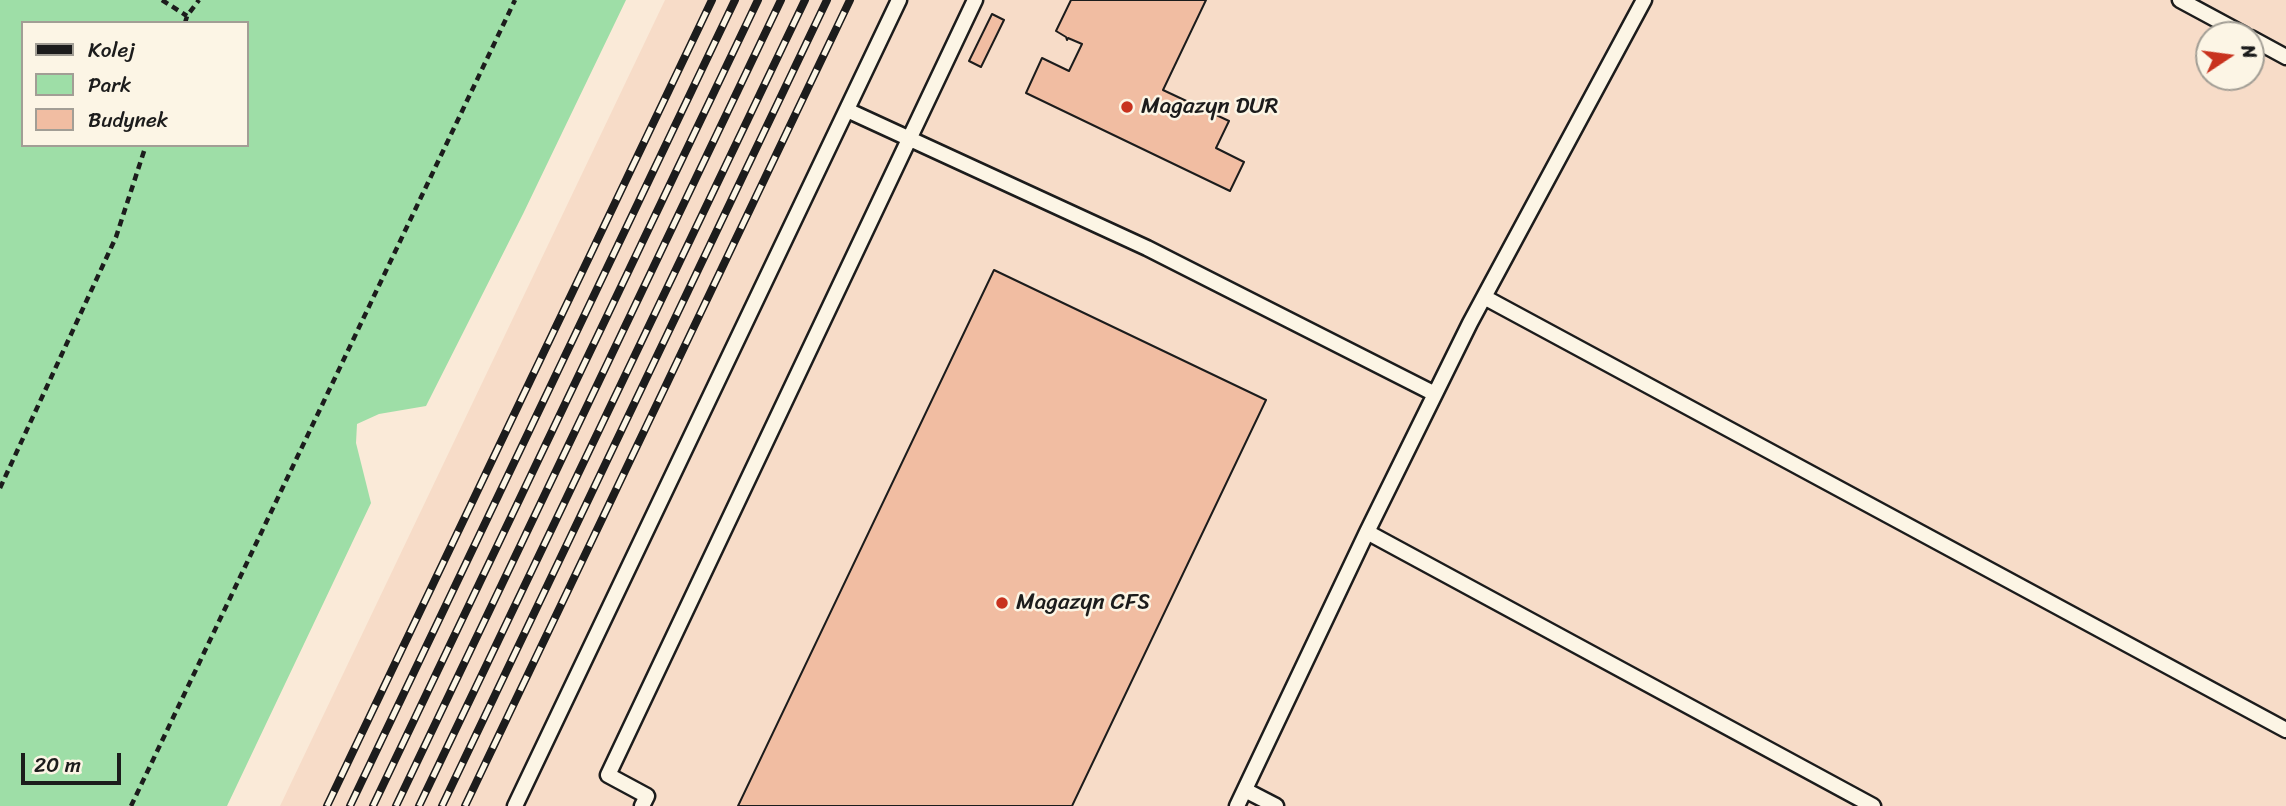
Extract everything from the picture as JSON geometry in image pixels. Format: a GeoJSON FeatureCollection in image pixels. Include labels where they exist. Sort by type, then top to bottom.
{"type":"FeatureCollection","features":[{"type":"Feature","properties":{"kind":"lane"},"geometry":{"type":"LineString","coordinates":[[515,806],[899,0]]}},
{"type":"Feature","properties":{"kind":"lane"},"geometry":{"type":"LineString","coordinates":[[642,806],[647,796],[608,775],[975,0]]}},
{"type":"Feature","properties":{"kind":"lane"},"geometry":{"type":"LineString","coordinates":[[1237,806],[1367,532],[1484,296],[1644,0]]}},
{"type":"Feature","properties":{"kind":"lane"},"geometry":{"type":"LineString","coordinates":[[2180,0],[2219,21]]}},
{"type":"Feature","properties":{"kind":"lane"},"geometry":{"type":"LineString","coordinates":[[2265,46],[2286,57]]}},
{"type":"Feature","properties":{"kind":"lane"},"geometry":{"type":"LineString","coordinates":[[847,110],[1147,248],[1435,394]]}},
{"type":"Feature","properties":{"kind":"lane"},"geometry":{"type":"LineString","coordinates":[[1484,296],[2286,730]]}},
{"type":"Feature","properties":{"kind":"lane"},"geometry":{"type":"LineString","coordinates":[[1367,532],[1874,806]]}},
{"type":"Feature","properties":{"kind":"lane"},"geometry":{"type":"LineString","coordinates":[[1245,790],[1276,806]]}},
{"type":"Feature","properties":{"kind":"path"},"geometry":{"type":"LineString","coordinates":[[162,0],[187,16]]}},
{"type":"Feature","properties":{"kind":"path"},"geometry":{"type":"LineString","coordinates":[[186,21],[199,0]]}},
{"type":"Feature","properties":{"kind":"path"},"geometry":{"type":"LineString","coordinates":[[131,806],[515,0]]}},
{"type":"Feature","properties":{"kind":"path"},"geometry":{"type":"LineString","coordinates":[[0,488],[116,237],[145,147]]}},
{"type":"Feature","properties":{"kind":"shaded area"},"geometry":{"type":"Polygon","coordinates":[[[665,0],[2286,0],[2286,806],[280,806],[665,0]]]}},
{"type":"Feature","properties":{"kind":"green space"},"geometry":{"type":"Polygon","coordinates":[[[0,0],[626,0],[523,214],[426,406],[379,414],[357,424],[356,443],[371,503],[227,806],[0,806],[0,0]]]}},
{"type":"Feature","properties":{"kind":"building","name":"Magazyn DUR"},"geometry":{"type":"Polygon","coordinates":[[[1071,0],[1206,0],[1163,90],[1229,121],[1216,148],[1244,162],[1230,191],[1026,93],[1042,58],[1069,71],[1082,44],[1068,38],[1067,40],[1056,31],[1071,0]]]}},
{"type":"Feature","properties":{"kind":"building"},"geometry":{"type":"Polygon","coordinates":[[[992,14],[1004,20],[981,67],[969,61],[992,14]]]}},
{"type":"Feature","properties":{"kind":"building","name":"Magazyn CFS"},"geometry":{"type":"Polygon","coordinates":[[[994,270],[1266,400],[1072,806],[738,806],[994,270]]]}},
{"type":"Feature","properties":{"kind":"railway"},"geometry":{"type":"LineString","coordinates":[[327,806],[712,0]]}},
{"type":"Feature","properties":{"kind":"railway"},"geometry":{"type":"LineString","coordinates":[[350,806],[735,0]]}},
{"type":"Feature","properties":{"kind":"railway"},"geometry":{"type":"LineString","coordinates":[[373,806],[758,0]]}},
{"type":"Feature","properties":{"kind":"railway"},"geometry":{"type":"LineString","coordinates":[[396,806],[781,0]]}},
{"type":"Feature","properties":{"kind":"railway"},"geometry":{"type":"LineString","coordinates":[[419,806],[805,0]]}},
{"type":"Feature","properties":{"kind":"railway"},"geometry":{"type":"LineString","coordinates":[[442,806],[827,0]]}},
{"type":"Feature","properties":{"kind":"railway"},"geometry":{"type":"LineString","coordinates":[[465,806],[850,0]]}},
{"type":"Feature","properties":{"kind":"place","name":"Magazyn DUR"},"geometry":{"type":"Point","coordinates":[1127,107]}},
{"type":"Feature","properties":{"kind":"place","name":"Magazyn CFS"},"geometry":{"type":"Point","coordinates":[1002,603]}}]}
